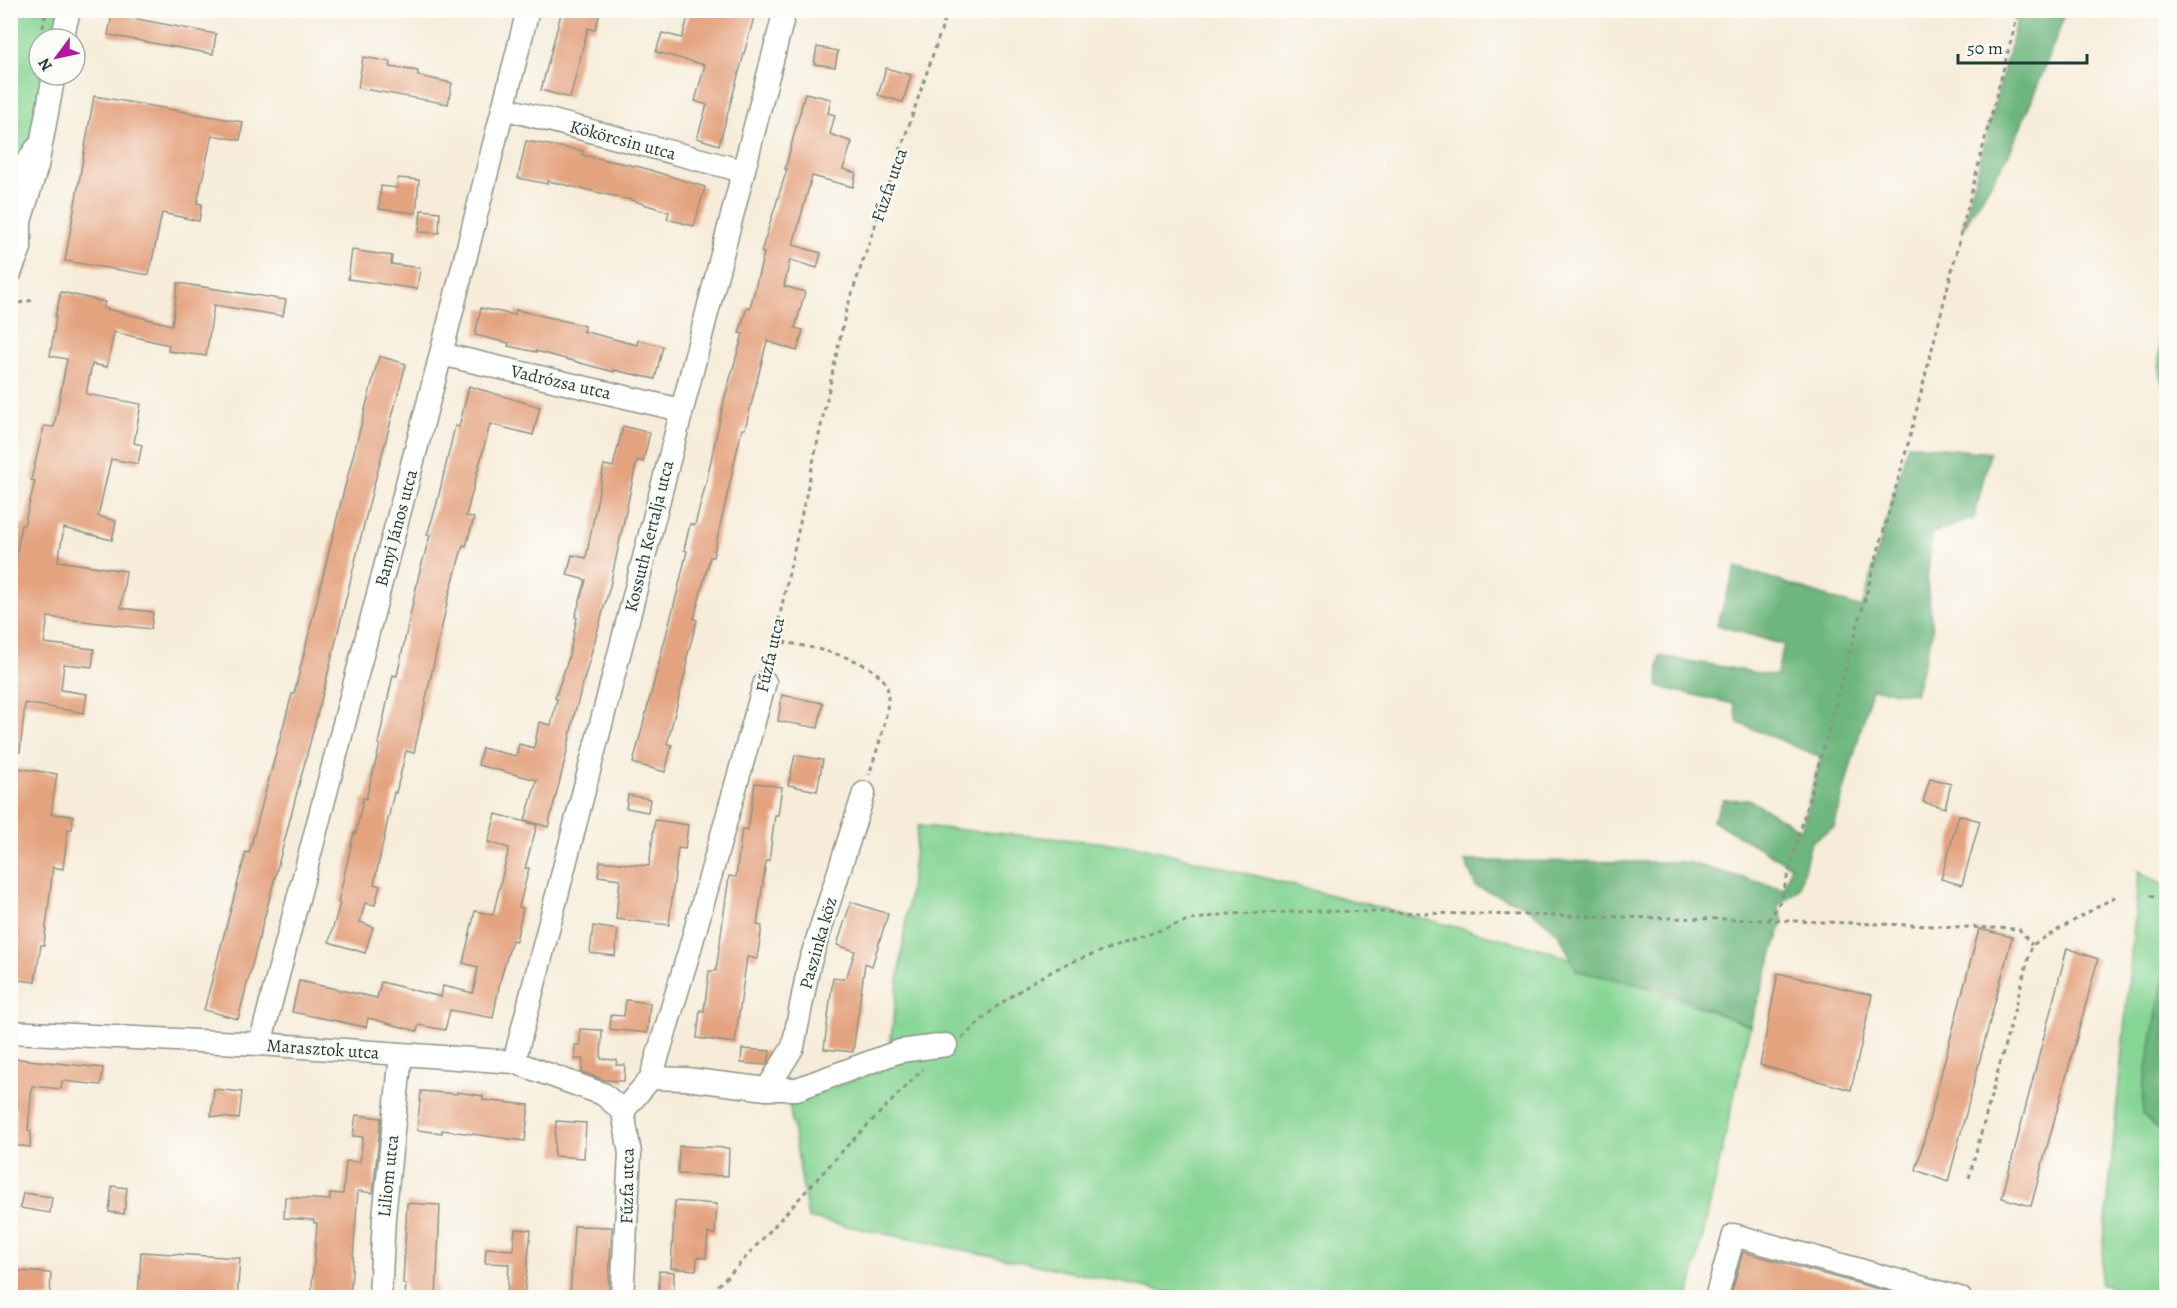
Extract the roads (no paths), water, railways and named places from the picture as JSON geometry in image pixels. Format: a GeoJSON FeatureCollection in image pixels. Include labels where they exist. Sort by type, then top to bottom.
{"type":"FeatureCollection","features":[{"type":"Feature","properties":{"kind":"street"},"geometry":{"type":"LineString","coordinates":[[57,27],[69,10]]}},
{"type":"Feature","properties":{"kind":"street","name":"Banyi János utca"},"geometry":{"type":"LineString","coordinates":[[260,1044],[441,354],[528,10]]}},
{"type":"Feature","properties":{"kind":"street","name":"Kossuth Kertalja utca"},"geometry":{"type":"LineString","coordinates":[[514,1062],[785,10]]}},
{"type":"Feature","properties":{"kind":"street"},"geometry":{"type":"LineString","coordinates":[[10,273],[20,248],[15,214],[37,166],[52,87]]}},
{"type":"Feature","properties":{"kind":"street","name":"Kökörcsin utca"},"geometry":{"type":"LineString","coordinates":[[503,108],[743,171]]}},
{"type":"Feature","properties":{"kind":"street"},"geometry":{"type":"LineString","coordinates":[[10,180],[31,158],[42,140]]}},
{"type":"Feature","properties":{"kind":"street","name":"Vadrózsa utca"},"geometry":{"type":"LineString","coordinates":[[441,354],[681,410]]}},
{"type":"Feature","properties":{"kind":"street","name":"Fűzfa utca"},"geometry":{"type":"LineString","coordinates":[[622,1298],[630,1154],[623,1111],[651,1078],[765,681]]}},
{"type":"Feature","properties":{"kind":"street","name":"Paszinka köz"},"geometry":{"type":"LineString","coordinates":[[768,1089],[793,1047],[809,965],[864,793]]}},
{"type":"Feature","properties":{"kind":"street","name":"Marasztok utca"},"geometry":{"type":"LineString","coordinates":[[10,1032],[260,1044],[514,1062],[603,1095],[623,1111]]}},
{"type":"Feature","properties":{"kind":"street"},"geometry":{"type":"LineString","coordinates":[[651,1078],[687,1079],[768,1089],[797,1089],[900,1051],[946,1045]]}},
{"type":"Feature","properties":{"kind":"street","name":"Liliom utca"},"geometry":{"type":"LineString","coordinates":[[380,1298],[384,1217],[401,1055]]}},
{"type":"Feature","properties":{"kind":"street"},"geometry":{"type":"LineString","coordinates":[[1716,1298],[1734,1235],[1959,1298]]}}]}
